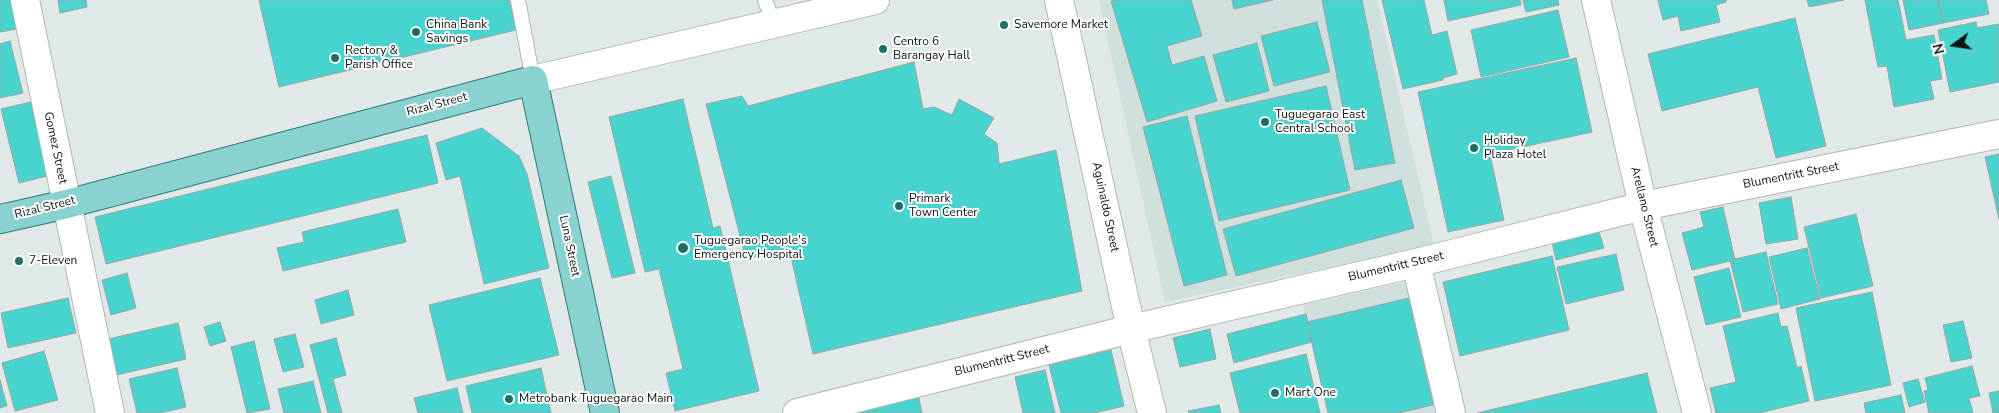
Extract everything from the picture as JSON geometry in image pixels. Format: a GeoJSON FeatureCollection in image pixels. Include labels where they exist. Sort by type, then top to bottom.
{"type":"FeatureCollection","features":[{"type":"Feature","properties":{"kind":"main road","name":"Rizal Street"},"geometry":{"type":"LineString","coordinates":[[0,219],[66,204],[533,80]]}},
{"type":"Feature","properties":{"kind":"main road","name":"Luna Street"},"geometry":{"type":"LineString","coordinates":[[533,80],[605,413]]}},
{"type":"Feature","properties":{"kind":"street","name":"Gomez Street"},"geometry":{"type":"LineString","coordinates":[[25,0],[110,413]]}},
{"type":"Feature","properties":{"kind":"street","name":"Rizal Street"},"geometry":{"type":"LineString","coordinates":[[533,80],[769,12],[875,0]]}},
{"type":"Feature","properties":{"kind":"street","name":"Aguinaldo Street"},"geometry":{"type":"LineString","coordinates":[[1059,0],[1131,329],[1152,413]]}},
{"type":"Feature","properties":{"kind":"street","name":"Arellano Street"},"geometry":{"type":"LineString","coordinates":[[1596,0],[1643,206],[1697,413]]}},
{"type":"Feature","properties":{"kind":"street","name":"Blumentritt Street"},"geometry":{"type":"LineString","coordinates":[[796,413],[1131,329],[1416,263],[1643,206],[1999,134]]}},
{"type":"Feature","properties":{"kind":"street"},"geometry":{"type":"LineString","coordinates":[[1416,263],[1451,413]]}},
{"type":"Feature","properties":{"kind":"lane"},"geometry":{"type":"LineString","coordinates":[[518,0],[533,80]]}},
{"type":"Feature","properties":{"kind":"shaded area","name":"Tuguegarao East Central School"},"geometry":{"type":"Polygon","coordinates":[[[1099,0],[1377,0],[1434,245],[1165,302],[1099,0]]]}},
{"type":"Feature","properties":{"kind":"shaded area"},"geometry":{"type":"Polygon","coordinates":[[[1414,280],[1444,413],[1328,413],[1303,305],[1414,280]]]}},
{"type":"Feature","properties":{"kind":"building"},"geometry":{"type":"Polygon","coordinates":[[[0,0],[11,0],[17,29],[0,32],[0,0]]]}},
{"type":"Feature","properties":{"kind":"building"},"geometry":{"type":"Polygon","coordinates":[[[58,0],[86,0],[87,7],[60,13],[58,0]]]}},
{"type":"Feature","properties":{"kind":"building","name":"Rectory & Parish Office"},"geometry":{"type":"Polygon","coordinates":[[[259,0],[509,0],[516,30],[279,87],[259,0]]]}},
{"type":"Feature","properties":{"kind":"building"},"geometry":{"type":"Polygon","coordinates":[[[1191,0],[1202,36],[1167,46],[1172,65],[1204,56],[1217,101],[1147,122],[1111,1],[1191,0]]]}},
{"type":"Feature","properties":{"kind":"building"},"geometry":{"type":"Polygon","coordinates":[[[1232,0],[1273,0],[1234,9],[1232,0]]]}},
{"type":"Feature","properties":{"kind":"building"},"geometry":{"type":"Polygon","coordinates":[[[1322,0],[1362,0],[1395,163],[1355,170],[1322,0]]]}},
{"type":"Feature","properties":{"kind":"building"},"geometry":{"type":"Polygon","coordinates":[[[1382,0],[1424,0],[1432,35],[1447,31],[1457,74],[1443,78],[1443,80],[1403,89],[1382,0]]]}},
{"type":"Feature","properties":{"kind":"building"},"geometry":{"type":"Polygon","coordinates":[[[1444,0],[1520,0],[1521,5],[1448,21],[1444,0]]]}},
{"type":"Feature","properties":{"kind":"building"},"geometry":{"type":"Polygon","coordinates":[[[1523,0],[1558,0],[1559,5],[1526,12],[1523,0]]]}},
{"type":"Feature","properties":{"kind":"building"},"geometry":{"type":"Polygon","coordinates":[[[1658,0],[1726,0],[1726,2],[1716,5],[1720,22],[1681,31],[1678,16],[1663,20],[1658,0]]]}},
{"type":"Feature","properties":{"kind":"building"},"geometry":{"type":"Polygon","coordinates":[[[1807,0],[1844,0],[1809,7],[1807,0]]]}},
{"type":"Feature","properties":{"kind":"building"},"geometry":{"type":"Polygon","coordinates":[[[1865,0],[1898,0],[1906,40],[1934,35],[1942,79],[1930,81],[1934,99],[1894,107],[1887,66],[1878,67],[1865,0]]]}},
{"type":"Feature","properties":{"kind":"building"},"geometry":{"type":"Polygon","coordinates":[[[1903,0],[1938,0],[1943,23],[1909,30],[1903,0]]]}},
{"type":"Feature","properties":{"kind":"building"},"geometry":{"type":"Polygon","coordinates":[[[1938,0],[1986,0],[1989,14],[1943,23],[1938,0]]]}},
{"type":"Feature","properties":{"kind":"building"},"geometry":{"type":"Polygon","coordinates":[[[1558,10],[1569,57],[1481,77],[1471,30],[1558,10]]]}},
{"type":"Feature","properties":{"kind":"building"},"geometry":{"type":"Polygon","coordinates":[[[1795,18],[1826,146],[1776,158],[1758,87],[1662,111],[1648,54],[1795,18]]]}},
{"type":"Feature","properties":{"kind":"building"},"geometry":{"type":"Polygon","coordinates":[[[1317,22],[1330,72],[1274,86],[1261,36],[1317,22]]]}},
{"type":"Feature","properties":{"kind":"building"},"geometry":{"type":"Polygon","coordinates":[[[1976,22],[1977,28],[1999,24],[1999,82],[1950,92],[1938,30],[1976,22]]]}},
{"type":"Feature","properties":{"kind":"building"},"geometry":{"type":"Polygon","coordinates":[[[10,41],[23,93],[0,98],[0,44],[10,41]]]}},
{"type":"Feature","properties":{"kind":"building"},"geometry":{"type":"Polygon","coordinates":[[[1257,43],[1269,91],[1226,102],[1213,55],[1257,43]]]}},
{"type":"Feature","properties":{"kind":"building","name":"Holiday Plaza Hotel"},"geometry":{"type":"Polygon","coordinates":[[[1576,58],[1592,132],[1490,154],[1504,220],[1448,232],[1418,92],[1576,58]]]}},
{"type":"Feature","properties":{"kind":"building","name":"Primark Town Center"},"geometry":{"type":"Polygon","coordinates":[[[914,62],[923,109],[934,107],[952,115],[959,99],[994,118],[984,134],[997,143],[999,164],[1056,150],[1082,291],[813,354],[789,248],[746,259],[706,104],[742,96],[748,106],[914,62]]]}},
{"type":"Feature","properties":{"kind":"building"},"geometry":{"type":"Polygon","coordinates":[[[1326,86],[1350,190],[1219,221],[1195,116],[1326,86]]]}},
{"type":"Feature","properties":{"kind":"building","name":"Tuguegarao People's Emergency Hospital"},"geometry":{"type":"Polygon","coordinates":[[[683,99],[713,228],[720,226],[759,391],[675,411],[666,373],[683,369],[659,269],[645,272],[609,117],[683,99]]]}},
{"type":"Feature","properties":{"kind":"building"},"geometry":{"type":"Polygon","coordinates":[[[35,101],[51,175],[19,183],[1,109],[35,101]]]}},
{"type":"Feature","properties":{"kind":"building"},"geometry":{"type":"Polygon","coordinates":[[[1187,116],[1227,275],[1184,286],[1143,127],[1187,116]]]}},
{"type":"Feature","properties":{"kind":"building"},"geometry":{"type":"Polygon","coordinates":[[[482,128],[519,156],[527,174],[549,268],[484,284],[460,176],[446,180],[436,143],[482,128]]]}},
{"type":"Feature","properties":{"kind":"building"},"geometry":{"type":"Polygon","coordinates":[[[427,135],[438,183],[106,264],[95,217],[427,135]]]}},
{"type":"Feature","properties":{"kind":"building"},"geometry":{"type":"Polygon","coordinates":[[[1999,154],[1999,219],[1985,157],[1999,154]]]}},
{"type":"Feature","properties":{"kind":"building"},"geometry":{"type":"Polygon","coordinates":[[[611,176],[635,273],[612,278],[588,182],[611,176]]]}},
{"type":"Feature","properties":{"kind":"building"},"geometry":{"type":"Polygon","coordinates":[[[1401,180],[1414,228],[1236,276],[1223,229],[1401,180]]]}},
{"type":"Feature","properties":{"kind":"building"},"geometry":{"type":"Polygon","coordinates":[[[1791,197],[1798,239],[1766,244],[1759,203],[1791,197]]]}},
{"type":"Feature","properties":{"kind":"building"},"geometry":{"type":"Polygon","coordinates":[[[1723,207],[1735,260],[1692,270],[1682,233],[1704,227],[1700,212],[1723,207]]]}},
{"type":"Feature","properties":{"kind":"building"},"geometry":{"type":"Polygon","coordinates":[[[398,209],[406,242],[283,271],[277,248],[304,242],[302,232],[398,209]]]}},
{"type":"Feature","properties":{"kind":"building"},"geometry":{"type":"Polygon","coordinates":[[[1856,214],[1873,286],[1821,298],[1804,227],[1856,214]]]}},
{"type":"Feature","properties":{"kind":"building"},"geometry":{"type":"Polygon","coordinates":[[[1598,229],[1604,248],[1556,260],[1552,242],[1598,229]]]}},
{"type":"Feature","properties":{"kind":"building"},"geometry":{"type":"Polygon","coordinates":[[[1807,248],[1820,299],[1781,309],[1769,257],[1807,248]]]}},
{"type":"Feature","properties":{"kind":"building"},"geometry":{"type":"Polygon","coordinates":[[[1766,252],[1778,304],[1743,312],[1730,260],[1766,252]]]}},
{"type":"Feature","properties":{"kind":"building"},"geometry":{"type":"Polygon","coordinates":[[[1616,254],[1624,290],[1566,304],[1557,267],[1616,254]]]}},
{"type":"Feature","properties":{"kind":"building"},"geometry":{"type":"Polygon","coordinates":[[[1552,256],[1569,330],[1460,356],[1443,282],[1552,256]]]}},
{"type":"Feature","properties":{"kind":"building"},"geometry":{"type":"Polygon","coordinates":[[[1729,268],[1741,317],[1706,325],[1694,277],[1729,268]]]}},
{"type":"Feature","properties":{"kind":"building"},"geometry":{"type":"Polygon","coordinates":[[[127,273],[136,308],[111,315],[102,280],[127,273]]]}},
{"type":"Feature","properties":{"kind":"building"},"geometry":{"type":"Polygon","coordinates":[[[540,278],[559,355],[447,381],[429,305],[540,278]]]}},
{"type":"Feature","properties":{"kind":"building"},"geometry":{"type":"Polygon","coordinates":[[[348,290],[354,315],[321,324],[315,300],[348,290]]]}},
{"type":"Feature","properties":{"kind":"building"},"geometry":{"type":"Polygon","coordinates":[[[1872,292],[1891,385],[1815,401],[1796,308],[1872,292]]]}},
{"type":"Feature","properties":{"kind":"building"},"geometry":{"type":"Polygon","coordinates":[[[68,298],[76,333],[8,348],[1,313],[68,298]]]}},
{"type":"Feature","properties":{"kind":"building"},"geometry":{"type":"Polygon","coordinates":[[[1409,298],[1433,405],[1398,413],[1328,413],[1307,322],[1409,298]]]}},
{"type":"Feature","properties":{"kind":"building"},"geometry":{"type":"Polygon","coordinates":[[[1778,313],[1781,327],[1787,326],[1797,368],[1801,366],[1809,401],[1759,413],[1716,413],[1710,388],[1736,382],[1723,326],[1778,313]]]}},
{"type":"Feature","properties":{"kind":"building"},"geometry":{"type":"Polygon","coordinates":[[[1306,314],[1312,342],[1234,363],[1227,334],[1306,314]]]}},
{"type":"Feature","properties":{"kind":"building"},"geometry":{"type":"Polygon","coordinates":[[[1963,321],[1972,358],[1951,362],[1943,325],[1963,321]]]}},
{"type":"Feature","properties":{"kind":"building"},"geometry":{"type":"Polygon","coordinates":[[[220,322],[226,341],[210,346],[204,327],[220,322]]]}},
{"type":"Feature","properties":{"kind":"building"},"geometry":{"type":"Polygon","coordinates":[[[178,323],[186,359],[112,376],[104,340],[178,323]]]}},
{"type":"Feature","properties":{"kind":"building"},"geometry":{"type":"Polygon","coordinates":[[[1210,329],[1216,359],[1180,367],[1173,338],[1210,329]]]}},
{"type":"Feature","properties":{"kind":"building"},"geometry":{"type":"Polygon","coordinates":[[[295,334],[304,367],[283,372],[274,339],[295,334]]]}},
{"type":"Feature","properties":{"kind":"building"},"geometry":{"type":"Polygon","coordinates":[[[336,338],[346,375],[333,379],[342,413],[328,413],[310,345],[336,338]]]}},
{"type":"Feature","properties":{"kind":"building"},"geometry":{"type":"Polygon","coordinates":[[[254,341],[270,409],[247,413],[231,347],[254,341]]]}},
{"type":"Feature","properties":{"kind":"building"},"geometry":{"type":"Polygon","coordinates":[[[1111,350],[1124,406],[1094,413],[1061,413],[1049,365],[1111,350]]]}},
{"type":"Feature","properties":{"kind":"building"},"geometry":{"type":"Polygon","coordinates":[[[44,351],[58,400],[15,411],[2,363],[44,351]]]}},
{"type":"Feature","properties":{"kind":"building","name":"Mart One"},"geometry":{"type":"Polygon","coordinates":[[[1306,354],[1320,413],[1240,413],[1230,373],[1306,354]]]}},
{"type":"Feature","properties":{"kind":"building"},"geometry":{"type":"Polygon","coordinates":[[[1972,366],[1980,396],[1969,398],[1973,413],[1929,413],[1924,391],[1928,390],[1925,378],[1972,366]]]}},
{"type":"Feature","properties":{"kind":"building"},"geometry":{"type":"Polygon","coordinates":[[[177,368],[186,407],[160,413],[137,413],[129,379],[177,368]]]}},
{"type":"Feature","properties":{"kind":"building","name":"Metrobank Tuguegarao Main"},"geometry":{"type":"Polygon","coordinates":[[[541,368],[551,413],[472,413],[466,386],[541,368]]]}},
{"type":"Feature","properties":{"kind":"building"},"geometry":{"type":"Polygon","coordinates":[[[1045,370],[1055,413],[1023,413],[1015,377],[1045,370]]]}},
{"type":"Feature","properties":{"kind":"building"},"geometry":{"type":"Polygon","coordinates":[[[1647,373],[1657,413],[1477,413],[1647,373]]]}},
{"type":"Feature","properties":{"kind":"building"},"geometry":{"type":"Polygon","coordinates":[[[1918,379],[1925,402],[1909,407],[1903,383],[1918,379]]]}},
{"type":"Feature","properties":{"kind":"building"},"geometry":{"type":"Polygon","coordinates":[[[0,380],[7,406],[0,408],[0,380]]]}},
{"type":"Feature","properties":{"kind":"building"},"geometry":{"type":"Polygon","coordinates":[[[313,381],[321,413],[284,413],[278,389],[313,381]]]}},
{"type":"Feature","properties":{"kind":"building"},"geometry":{"type":"Polygon","coordinates":[[[457,388],[463,413],[418,413],[414,398],[457,388]]]}},
{"type":"Feature","properties":{"kind":"building"},"geometry":{"type":"Polygon","coordinates":[[[1999,391],[1999,413],[1993,413],[1989,393],[1999,391]]]}},
{"type":"Feature","properties":{"kind":"building"},"geometry":{"type":"Polygon","coordinates":[[[918,394],[922,413],[844,413],[918,394]]]}},
{"type":"Feature","properties":{"kind":"building"},"geometry":{"type":"Polygon","coordinates":[[[1901,395],[1905,413],[1866,413],[1864,403],[1901,395]]]}},
{"type":"Feature","properties":{"kind":"building"},"geometry":{"type":"Polygon","coordinates":[[[1219,405],[1221,413],[1189,413],[1188,411],[1219,405]]]}},
{"type":"Feature","properties":{"kind":"place","name":"Savemore Market"},"geometry":{"type":"Point","coordinates":[1004,25]}},
{"type":"Feature","properties":{"kind":"place","name":"China Bank Savings"},"geometry":{"type":"Point","coordinates":[416,32]}},
{"type":"Feature","properties":{"kind":"place","name":"Centro 6 Barangay Hall"},"geometry":{"type":"Point","coordinates":[883,49]}},
{"type":"Feature","properties":{"kind":"place","name":"Rectory & Parish Office"},"geometry":{"type":"Point","coordinates":[335,58]}},
{"type":"Feature","properties":{"kind":"place","name":"Tuguegarao East Central School"},"geometry":{"type":"Point","coordinates":[1265,122]}},
{"type":"Feature","properties":{"kind":"place","name":"Holiday Plaza Hotel"},"geometry":{"type":"Point","coordinates":[1474,148]}},
{"type":"Feature","properties":{"kind":"place","name":"Primark Town Center"},"geometry":{"type":"Point","coordinates":[899,206]}},
{"type":"Feature","properties":{"kind":"place","name":"Tuguegarao People's Emergency Hospital"},"geometry":{"type":"Point","coordinates":[683,248]}},
{"type":"Feature","properties":{"kind":"place","name":"7-Eleven"},"geometry":{"type":"Point","coordinates":[19,261]}},
{"type":"Feature","properties":{"kind":"place","name":"Mart One"},"geometry":{"type":"Point","coordinates":[1275,393]}},
{"type":"Feature","properties":{"kind":"place","name":"Metrobank Tuguegarao Main"},"geometry":{"type":"Point","coordinates":[509,399]}}]}
